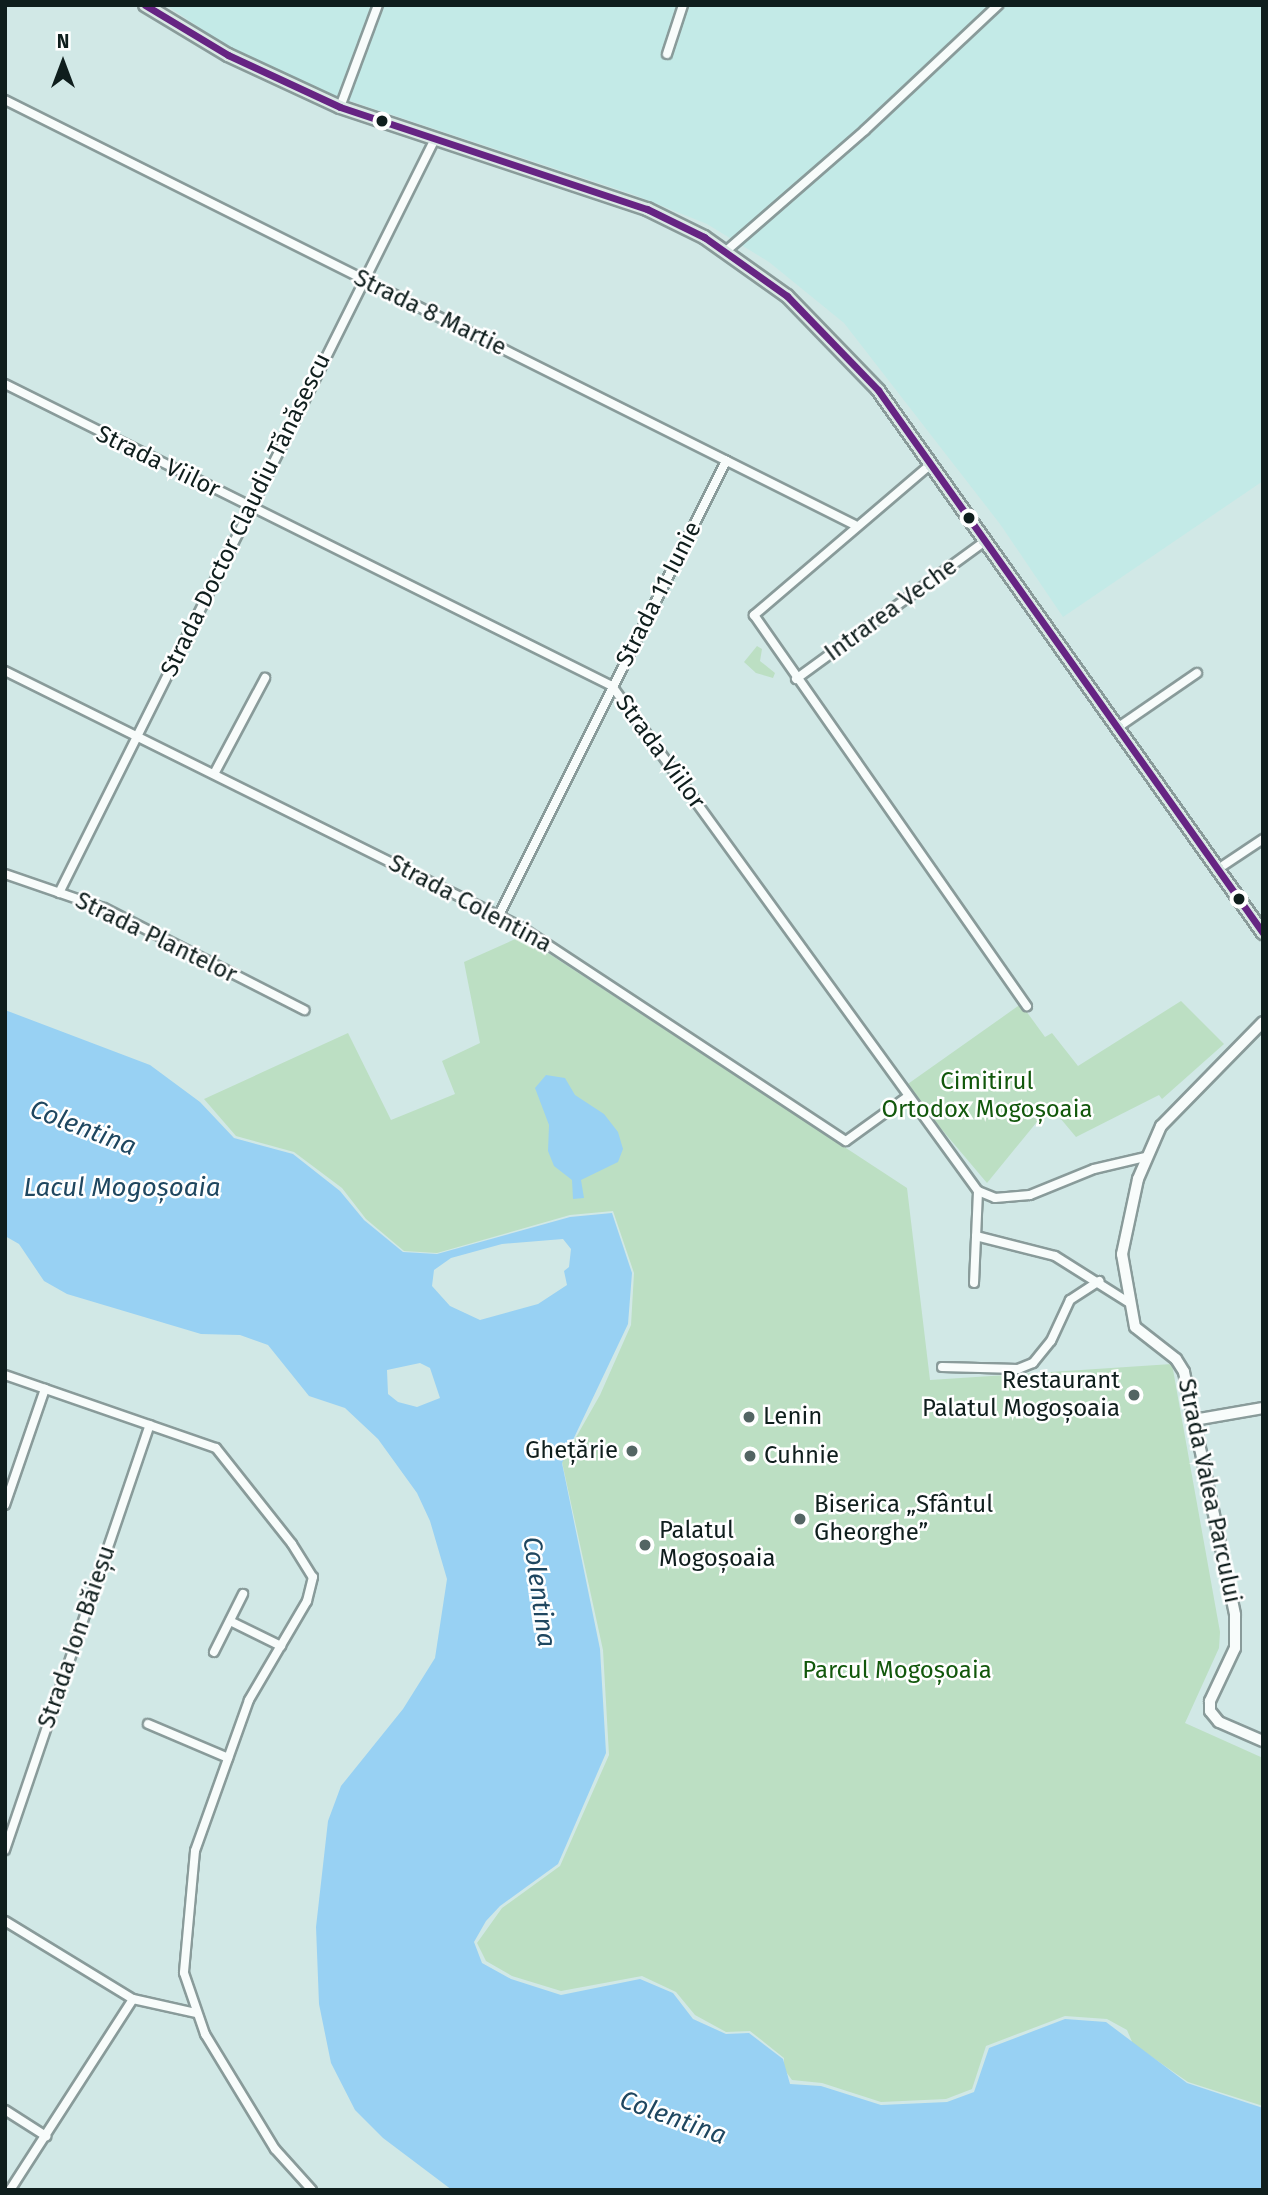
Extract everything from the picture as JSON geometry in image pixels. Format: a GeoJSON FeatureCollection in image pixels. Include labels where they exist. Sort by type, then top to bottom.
{"type":"FeatureCollection","features":[{"type":"Feature","properties":{"kind":"main road"},"geometry":{"type":"LineString","coordinates":[[145,5],[228,55],[340,107],[647,209],[726,251],[787,296],[841,347],[931,464],[1263,933]]}},
{"type":"Feature","properties":{"kind":"street"},"geometry":{"type":"LineString","coordinates":[[340,107],[378,5]]}},
{"type":"Feature","properties":{"kind":"street"},"geometry":{"type":"LineString","coordinates":[[667,54],[683,5]]}},
{"type":"Feature","properties":{"kind":"street"},"geometry":{"type":"LineString","coordinates":[[726,251],[856,138],[998,5]]}},
{"type":"Feature","properties":{"kind":"street","name":"Strada 8 Martie"},"geometry":{"type":"LineString","coordinates":[[5,100],[855,525]]}},
{"type":"Feature","properties":{"kind":"street","name":"Strada Doctor Claudiu Tănăsescu"},"geometry":{"type":"LineString","coordinates":[[59,893],[435,139]]}},
{"type":"Feature","properties":{"kind":"street","name":"Strada Viilor"},"geometry":{"type":"LineString","coordinates":[[5,384],[612,686],[907,1097],[978,1191]]}},
{"type":"Feature","properties":{"kind":"street","name":"Strada 11 Iunie"},"geometry":{"type":"LineString","coordinates":[[499,915],[726,461]]}},
{"type":"Feature","properties":{"kind":"street"},"geometry":{"type":"LineString","coordinates":[[931,464],[855,525],[754,615],[796,679],[1027,1006]]}},
{"type":"Feature","properties":{"kind":"street","name":"Intrarea Veche"},"geometry":{"type":"LineString","coordinates":[[796,679],[985,541]]}},
{"type":"Feature","properties":{"kind":"street","name":"Strada Colentina"},"geometry":{"type":"LineString","coordinates":[[5,671],[93,717],[136,734],[499,915],[846,1141],[907,1097]]}},
{"type":"Feature","properties":{"kind":"street"},"geometry":{"type":"LineString","coordinates":[[1117,728],[1197,673]]}},
{"type":"Feature","properties":{"kind":"street"},"geometry":{"type":"LineString","coordinates":[[215,774],[265,678]]}},
{"type":"Feature","properties":{"kind":"street"},"geometry":{"type":"LineString","coordinates":[[1218,869],[1263,839]]}},
{"type":"Feature","properties":{"kind":"street","name":"Strada Plantelor"},"geometry":{"type":"LineString","coordinates":[[5,874],[104,908],[304,1010]]}},
{"type":"Feature","properties":{"kind":"street","name":"Strada Valea Parcului"},"geometry":{"type":"LineString","coordinates":[[1263,1022],[1172,1111],[1145,1157],[1123,1245],[1128,1302],[1140,1335],[1181,1365],[1237,1628],[1235,1648],[1211,1697],[1210,1711],[1219,1722],[1263,1741]]}},
{"type":"Feature","properties":{"kind":"street"},"geometry":{"type":"LineString","coordinates":[[974,1283],[978,1191],[995,1198],[1030,1195],[1094,1169],[1145,1157]]}},
{"type":"Feature","properties":{"kind":"street"},"geometry":{"type":"LineString","coordinates":[[976,1236],[1037,1249],[1099,1281],[1128,1302]]}},
{"type":"Feature","properties":{"kind":"street"},"geometry":{"type":"LineString","coordinates":[[942,1367],[1018,1369],[1033,1363],[1051,1341],[1070,1300],[1099,1281]]}},
{"type":"Feature","properties":{"kind":"street"},"geometry":{"type":"LineString","coordinates":[[5,1375],[216,1448],[308,1567],[311,1590],[249,1700],[195,1851],[184,1973],[196,2013],[275,2149],[312,2190]]}},
{"type":"Feature","properties":{"kind":"street"},"geometry":{"type":"LineString","coordinates":[[5,1505],[45,1389]]}},
{"type":"Feature","properties":{"kind":"street"},"geometry":{"type":"LineString","coordinates":[[1194,1420],[1263,1408]]}},
{"type":"Feature","properties":{"kind":"street","name":"Strada Ion Băieșu"},"geometry":{"type":"LineString","coordinates":[[5,1850],[150,1426]]}},
{"type":"Feature","properties":{"kind":"street"},"geometry":{"type":"LineString","coordinates":[[214,1652],[243,1594]]}},
{"type":"Feature","properties":{"kind":"street"},"geometry":{"type":"LineString","coordinates":[[230,1621],[281,1646]]}},
{"type":"Feature","properties":{"kind":"street"},"geometry":{"type":"LineString","coordinates":[[148,1724],[228,1758]]}},
{"type":"Feature","properties":{"kind":"street"},"geometry":{"type":"LineString","coordinates":[[5,1921],[133,1999],[196,2013]]}},
{"type":"Feature","properties":{"kind":"street"},"geometry":{"type":"LineString","coordinates":[[10,2190],[133,1999]]}},
{"type":"Feature","properties":{"kind":"street"},"geometry":{"type":"LineString","coordinates":[[5,2110],[46,2136]]}},
{"type":"Feature","properties":{"kind":"shaded area"},"geometry":{"type":"Polygon","coordinates":[[[166,5],[1263,5],[1263,481],[1063,617],[1000,524],[844,323],[769,262],[707,224],[632,194],[323,92],[231,49],[166,5]]]}},
{"type":"Feature","properties":{"kind":"green space"},"geometry":{"type":"Polygon","coordinates":[[[757,646],[762,649],[760,661],[775,673],[773,678],[756,673],[744,662],[757,646]]]}},
{"type":"Feature","properties":{"kind":"green space","name":"Parcul Mogoșoaia"},"geometry":{"type":"Polygon","coordinates":[[[522,936],[907,1188],[930,1380],[1172,1364],[1220,1632],[1219,1648],[1185,1723],[1263,1758],[1263,2106],[1188,2082],[1133,2044],[1127,2030],[1107,2019],[1065,2016],[986,2046],[972,2089],[946,2099],[881,2102],[822,2083],[792,2080],[784,2069],[784,2058],[750,2031],[726,2032],[695,2015],[676,1992],[642,1976],[561,1991],[512,1976],[486,1961],[477,1943],[502,1908],[560,1866],[609,1755],[603,1650],[562,1462],[600,1395],[631,1325],[634,1273],[613,1211],[570,1215],[437,1253],[404,1251],[366,1219],[342,1188],[294,1152],[236,1136],[204,1099],[348,1033],[391,1120],[455,1094],[442,1061],[480,1043],[464,962],[522,936]]]}},
{"type":"Feature","properties":{"kind":"green space","name":"Cimitirul Ortodox Mogoșoaia"},"geometry":{"type":"Polygon","coordinates":[[[1181,1001],[1224,1044],[1162,1099],[1159,1095],[1076,1137],[1050,1106],[987,1183],[905,1086],[1021,1004],[1045,1037],[1052,1033],[1078,1066],[1181,1001]]]}},
{"type":"Feature","properties":{"kind":"water","name":"Lacul Mogoșoaia"},"geometry":{"type":"Polygon","coordinates":[[[5,1010],[150,1065],[200,1102],[234,1138],[293,1154],[340,1191],[364,1220],[403,1252],[437,1254],[570,1217],[612,1213],[632,1273],[628,1324],[562,1463],[600,1649],[606,1753],[558,1864],[500,1906],[486,1921],[474,1942],[482,1963],[511,1979],[561,1995],[640,1979],[673,1993],[693,2019],[726,2034],[749,2033],[783,2059],[790,2084],[821,2086],[881,2105],[947,2102],[974,2092],[989,2048],[1065,2019],[1106,2022],[1187,2083],[1263,2108],[1263,2190],[452,2190],[383,2138],[355,2110],[331,2063],[319,2004],[316,1927],[328,1821],[341,1786],[403,1709],[435,1658],[447,1579],[430,1521],[417,1493],[378,1439],[345,1408],[309,1396],[268,1345],[240,1335],[201,1334],[67,1294],[44,1281],[19,1244],[5,1236],[5,1010]],[[563,1239],[502,1244],[451,1258],[434,1270],[432,1286],[450,1306],[480,1320],[538,1304],[567,1285],[564,1271],[569,1267],[571,1249],[563,1239]],[[420,1363],[387,1370],[388,1394],[398,1402],[417,1407],[440,1398],[430,1368],[420,1363]]]}},
{"type":"Feature","properties":{"kind":"water"},"geometry":{"type":"Polygon","coordinates":[[[546,1075],[565,1078],[575,1095],[604,1114],[618,1132],[623,1149],[618,1162],[581,1180],[584,1198],[573,1199],[572,1180],[554,1166],[548,1151],[549,1125],[535,1088],[546,1075]]]}},
{"type":"Feature","properties":{"kind":"transit line"},"geometry":{"type":"LineString","coordinates":[[145,5],[228,55],[340,107],[647,209],[704,237],[787,296],[878,390],[1263,933]]}},
{"type":"Feature","properties":{"kind":"place","name":"Restaurant Palatul Mogoșoaia"},"geometry":{"type":"Point","coordinates":[1134,1395]}},
{"type":"Feature","properties":{"kind":"place","name":"Lenin"},"geometry":{"type":"Point","coordinates":[749,1417]}},
{"type":"Feature","properties":{"kind":"place","name":"Ghețărie"},"geometry":{"type":"Point","coordinates":[632,1451]}},
{"type":"Feature","properties":{"kind":"place","name":"Cuhnie"},"geometry":{"type":"Point","coordinates":[750,1456]}},
{"type":"Feature","properties":{"kind":"place","name":"Biserica „Sfântul Gheorghe”"},"geometry":{"type":"Point","coordinates":[800,1519]}},
{"type":"Feature","properties":{"kind":"place","name":"Palatul Mogoșoaia"},"geometry":{"type":"Point","coordinates":[645,1545]}},
{"type":"Feature","properties":{"kind":"water label","name":"Colentina"},"geometry":{"type":"Point","coordinates":[83,1128]}},
{"type":"Feature","properties":{"kind":"water label","name":"Colentina"},"geometry":{"type":"Point","coordinates":[539,1592]}},
{"type":"Feature","properties":{"kind":"water label","name":"Colentina"},"geometry":{"type":"Point","coordinates":[673,2118]}}]}
